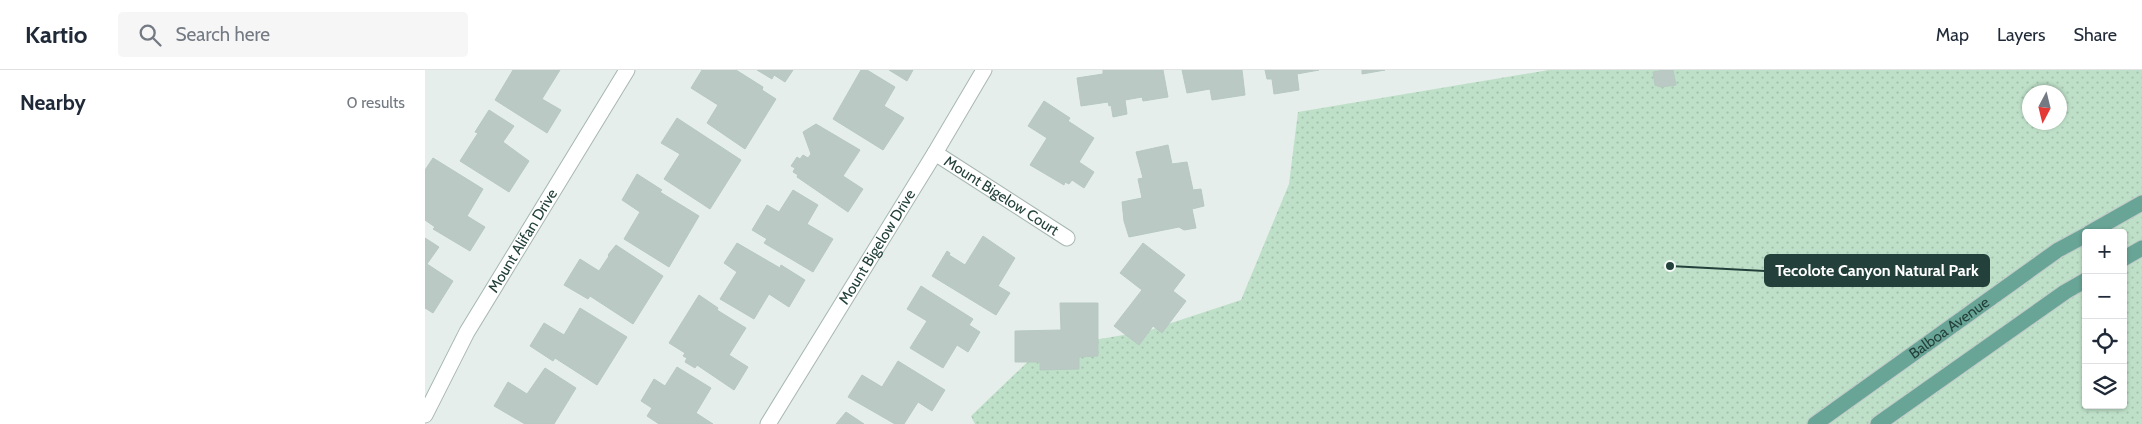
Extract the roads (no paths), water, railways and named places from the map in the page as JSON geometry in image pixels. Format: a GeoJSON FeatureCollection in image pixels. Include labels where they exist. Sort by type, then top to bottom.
{"type":"FeatureCollection","features":[{"type":"Feature","properties":{"kind":"main road"},"geometry":{"type":"LineString","coordinates":[[2096,229],[2142,203]]}},
{"type":"Feature","properties":{"kind":"main road","name":"Balboa Avenue"},"geometry":{"type":"LineString","coordinates":[[1815,424],[2057,250],[2082,237]]}},
{"type":"Feature","properties":{"kind":"main road"},"geometry":{"type":"LineString","coordinates":[[2127,257],[2142,248]]}},
{"type":"Feature","properties":{"kind":"main road"},"geometry":{"type":"LineString","coordinates":[[1878,424],[2058,297],[2082,282]]}},
{"type":"Feature","properties":{"kind":"street","name":"Mount Alifan Drive"},"geometry":{"type":"LineString","coordinates":[[425,415],[467,332],[627,70]]}},
{"type":"Feature","properties":{"kind":"street","name":"Mount Bigelow Drive"},"geometry":{"type":"LineString","coordinates":[[768,424],[984,70]]}},
{"type":"Feature","properties":{"kind":"street","name":"Mount Bigelow Court"},"geometry":{"type":"LineString","coordinates":[[935,153],[1067,238]]}},
{"type":"Feature","properties":{"kind":"place","name":"Tecolote Canyon Natural Park"},"geometry":{"type":"Point","coordinates":[1670,266]}}]}
